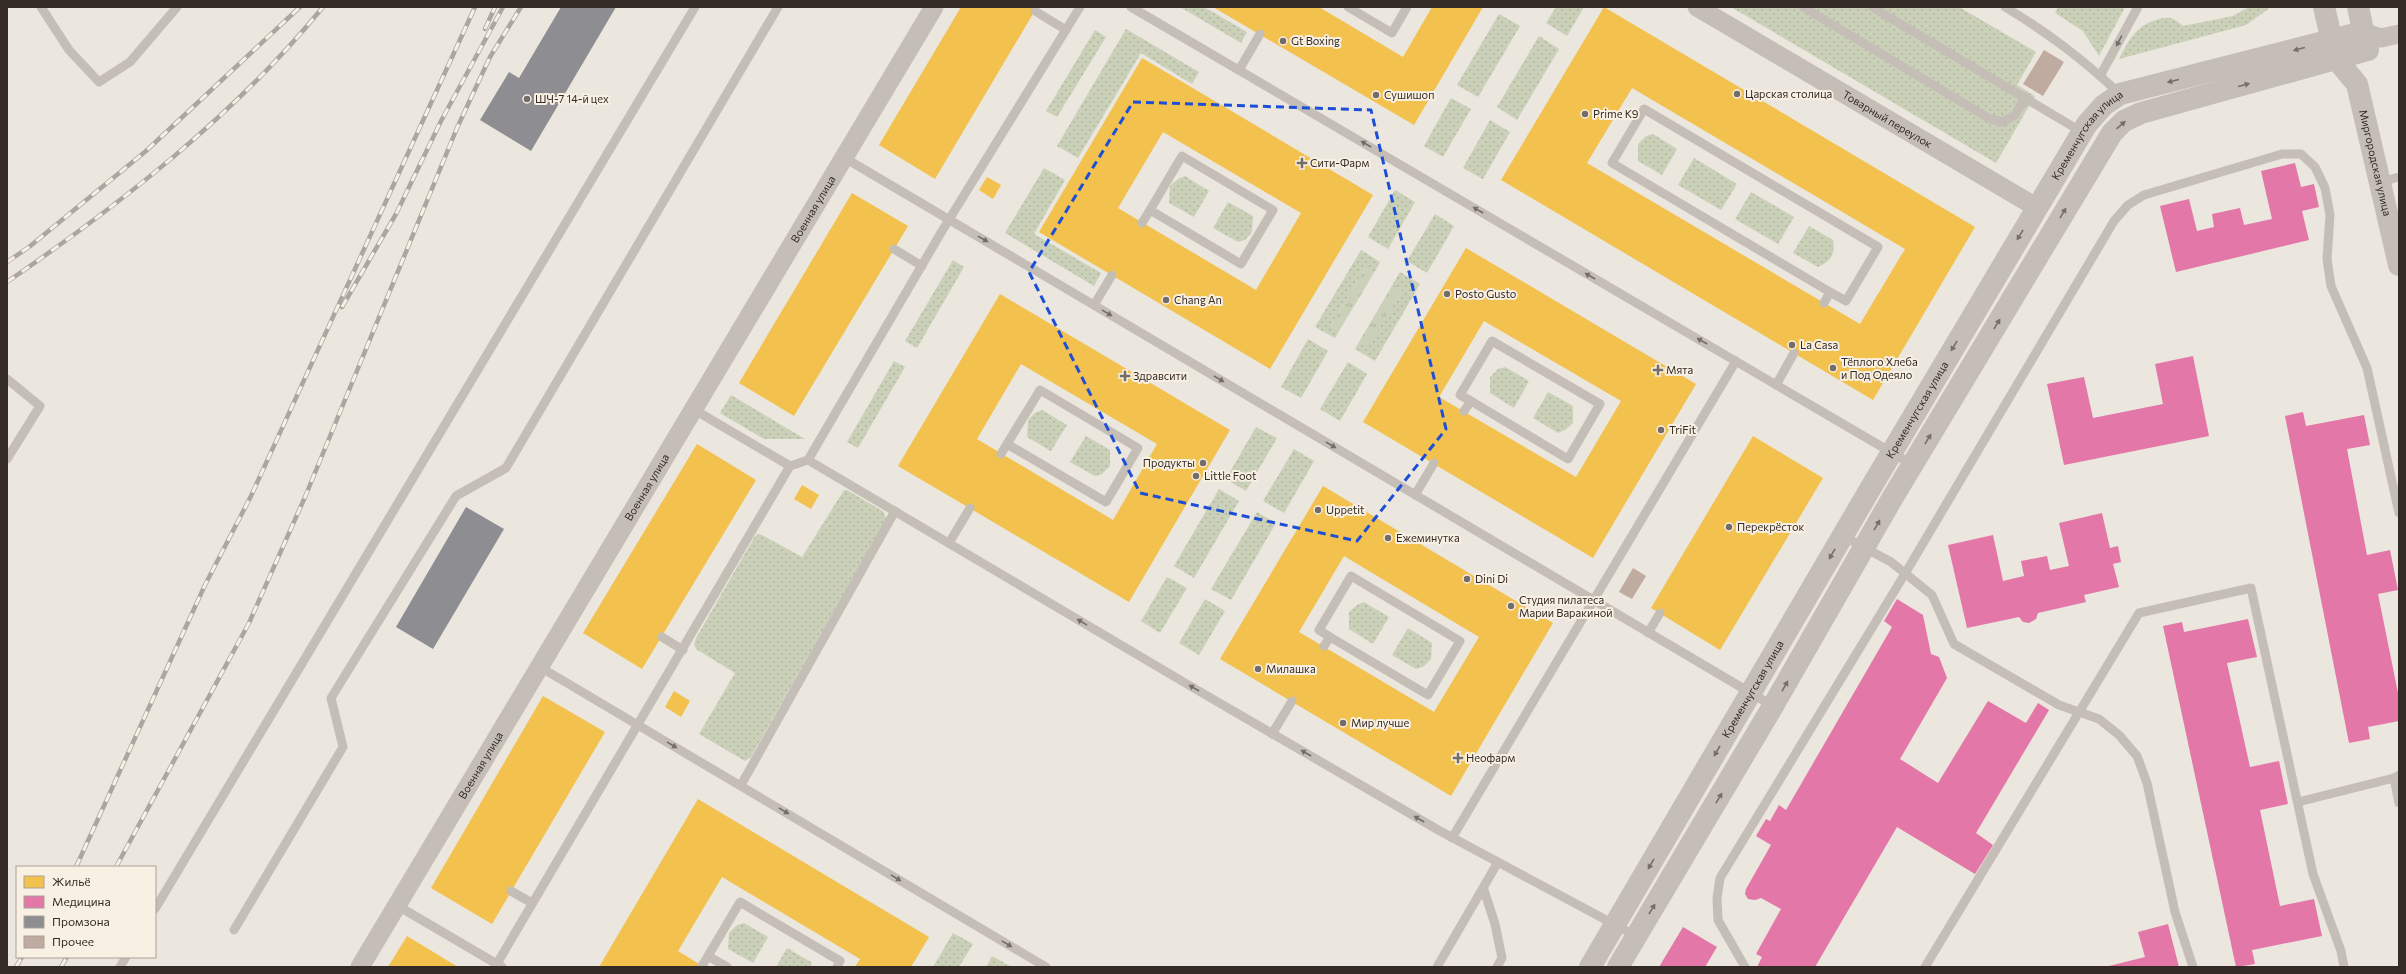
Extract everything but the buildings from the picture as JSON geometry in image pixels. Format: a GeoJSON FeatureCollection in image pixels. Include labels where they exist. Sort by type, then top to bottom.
{"type":"FeatureCollection","features":[{"type":"Feature","properties":{"kind":"street","name":"Военная улица"},"geometry":{"type":"LineString","coordinates":[[360,967],[398,906],[843,157],[934,7]]}},
{"type":"Feature","properties":{"kind":"street","name":"Товарный переулок"},"geometry":{"type":"LineString","coordinates":[[1697,7],[2036,207]]}},
{"type":"Feature","properties":{"kind":"street","name":"Миргородская улица"},"geometry":{"type":"LineString","coordinates":[[2324,7],[2334,50],[2357,84],[2389,179],[2399,265]]}},
{"type":"Feature","properties":{"kind":"street"},"geometry":{"type":"LineString","coordinates":[[2357,84],[2370,40],[2358,7]]}},
{"type":"Feature","properties":{"kind":"street","name":"Кременчугская улица"},"geometry":{"type":"LineString","coordinates":[[1618,967],[1773,706],[1912,465],[2112,133],[2124,121],[2141,113],[2334,50],[2399,34]]}},
{"type":"Feature","properties":{"kind":"street","name":"Кременчугская улица"},"geometry":{"type":"LineString","coordinates":[[1590,967],[2036,207],[2082,132],[2104,105],[2120,94],[2334,50]]}},
{"type":"Feature","properties":{"kind":"lane"},"geometry":{"type":"LineString","coordinates":[[41,7],[69,50],[99,82],[130,62],[177,7]]}},
{"type":"Feature","properties":{"kind":"lane"},"geometry":{"type":"LineString","coordinates":[[156,907],[694,7]]}},
{"type":"Feature","properties":{"kind":"lane"},"geometry":{"type":"LineString","coordinates":[[234,930],[343,747],[332,698],[456,496],[506,468],[778,7]]}},
{"type":"Feature","properties":{"kind":"lane"},"geometry":{"type":"LineString","coordinates":[[398,906],[498,966],[532,903],[639,725],[790,466],[808,460],[922,266],[1080,7]]}},
{"type":"Feature","properties":{"kind":"lane"},"geometry":{"type":"LineString","coordinates":[[1131,7],[1912,465]]}},
{"type":"Feature","properties":{"kind":"lane"},"geometry":{"type":"LineString","coordinates":[[1348,7],[1392,33],[1407,7]]}},
{"type":"Feature","properties":{"kind":"lane"},"geometry":{"type":"LineString","coordinates":[[1803,7],[1990,119],[2003,122],[2015,115],[2025,97]]}},
{"type":"Feature","properties":{"kind":"lane"},"geometry":{"type":"LineString","coordinates":[[1872,7],[2082,132]]}},
{"type":"Feature","properties":{"kind":"lane"},"geometry":{"type":"LineString","coordinates":[[2005,7],[2055,38],[2120,94]]}},
{"type":"Feature","properties":{"kind":"lane"},"geometry":{"type":"LineString","coordinates":[[2100,76],[2138,7]]}},
{"type":"Feature","properties":{"kind":"lane"},"geometry":{"type":"LineString","coordinates":[[1035,11],[1066,30]]}},
{"type":"Feature","properties":{"kind":"lane"},"geometry":{"type":"LineString","coordinates":[[1239,70],[1260,34]]}},
{"type":"Feature","properties":{"kind":"lane"},"geometry":{"type":"LineString","coordinates":[[1644,109],[1878,247],[1846,301],[1830,292],[1612,163],[1644,109]]}},
{"type":"Feature","properties":{"kind":"lane"},"geometry":{"type":"LineString","coordinates":[[1745,967],[1718,920],[1717,898],[1720,878],[1906,572],[2114,221],[2128,204],[2144,195],[2282,154],[2301,154],[2315,166],[2325,188],[2330,215],[2327,259],[2331,286],[2367,368],[2399,513]]}},
{"type":"Feature","properties":{"kind":"lane"},"geometry":{"type":"LineString","coordinates":[[1142,223],[1182,156],[1273,210],[1241,264],[1150,210]]}},
{"type":"Feature","properties":{"kind":"lane"},"geometry":{"type":"LineString","coordinates":[[843,157],[1773,706]]}},
{"type":"Feature","properties":{"kind":"lane"},"geometry":{"type":"LineString","coordinates":[[894,249],[922,266]]}},
{"type":"Feature","properties":{"kind":"lane"},"geometry":{"type":"LineString","coordinates":[[1094,305],[1112,275]]}},
{"type":"Feature","properties":{"kind":"lane"},"geometry":{"type":"LineString","coordinates":[[1824,303],[1830,292]]}},
{"type":"Feature","properties":{"kind":"lane"},"geometry":{"type":"LineString","coordinates":[[1492,341],[1600,404],[1568,459],[1470,401],[1460,395],[1492,341]]}},
{"type":"Feature","properties":{"kind":"lane"},"geometry":{"type":"LineString","coordinates":[[1776,384],[1794,353]]}},
{"type":"Feature","properties":{"kind":"lane"},"geometry":{"type":"LineString","coordinates":[[1452,838],[1736,361]]}},
{"type":"Feature","properties":{"kind":"lane"},"geometry":{"type":"LineString","coordinates":[[7,379],[40,406],[7,459]]}},
{"type":"Feature","properties":{"kind":"lane"},"geometry":{"type":"LineString","coordinates":[[1001,454],[1040,390],[1138,448],[1106,502],[1008,444]]}},
{"type":"Feature","properties":{"kind":"lane"},"geometry":{"type":"LineString","coordinates":[[1464,411],[1470,401]]}},
{"type":"Feature","properties":{"kind":"lane"},"geometry":{"type":"LineString","coordinates":[[693,409],[790,466]]}},
{"type":"Feature","properties":{"kind":"lane"},"geometry":{"type":"LineString","coordinates":[[808,460],[1272,734],[1452,838],[1636,936]]}},
{"type":"Feature","properties":{"kind":"lane"},"geometry":{"type":"LineString","coordinates":[[1415,495],[1434,463]]}},
{"type":"Feature","properties":{"kind":"lane"},"geometry":{"type":"LineString","coordinates":[[949,543],[970,508]]}},
{"type":"Feature","properties":{"kind":"lane"},"geometry":{"type":"LineString","coordinates":[[741,786],[895,511]]}},
{"type":"Feature","properties":{"kind":"lane"},"geometry":{"type":"LineString","coordinates":[[1843,536],[1906,572],[1932,595],[1954,644],[2059,705],[2098,719],[2119,735],[2136,756],[2147,783],[2175,912],[2193,967]]}},
{"type":"Feature","properties":{"kind":"lane"},"geometry":{"type":"LineString","coordinates":[[1351,576],[1460,641],[1428,695],[1330,637],[1319,630],[1351,576]]}},
{"type":"Feature","properties":{"kind":"lane"},"geometry":{"type":"LineString","coordinates":[[1925,967],[2139,613],[2250,588],[2313,874],[2341,951],[2344,967]]}},
{"type":"Feature","properties":{"kind":"lane"},"geometry":{"type":"LineString","coordinates":[[1648,633],[1660,613]]}},
{"type":"Feature","properties":{"kind":"lane"},"geometry":{"type":"LineString","coordinates":[[662,637],[682,650]]}},
{"type":"Feature","properties":{"kind":"lane"},"geometry":{"type":"LineString","coordinates":[[1324,646],[1330,637]]}},
{"type":"Feature","properties":{"kind":"lane"},"geometry":{"type":"LineString","coordinates":[[540,667],[1046,967]]}},
{"type":"Feature","properties":{"kind":"lane"},"geometry":{"type":"LineString","coordinates":[[1272,734],[1292,701]]}},
{"type":"Feature","properties":{"kind":"lane"},"geometry":{"type":"LineString","coordinates":[[2298,802],[2396,776],[2399,803]]}},
{"type":"Feature","properties":{"kind":"lane"},"geometry":{"type":"LineString","coordinates":[[1437,967],[1484,890],[1498,862]]}},
{"type":"Feature","properties":{"kind":"lane"},"geometry":{"type":"LineString","coordinates":[[1484,890],[1495,924],[1502,958],[1496,967]]}},
{"type":"Feature","properties":{"kind":"lane"},"geometry":{"type":"LineString","coordinates":[[511,891],[532,903]]}},
{"type":"Feature","properties":{"kind":"lane"},"geometry":{"type":"LineString","coordinates":[[702,966],[740,902],[840,961],[836,967]]}},
{"type":"Feature","properties":{"kind":"lane"},"geometry":{"type":"LineString","coordinates":[[708,956],[727,967]]}},
{"type":"Feature","properties":{"kind":"lane"},"geometry":{"type":"LineString","coordinates":[[120,967],[125,958]]}},
{"type":"Feature","properties":{"kind":"highlighted area"},"geometry":{"type":"Polygon","coordinates":[[[1133,102],[1371,110],[1446,429],[1357,541],[1140,493],[1029,272],[1133,102]]]}},
{"type":"Feature","properties":{"kind":"green space"},"geometry":{"type":"Polygon","coordinates":[[[1180,7],[1204,7],[1247,32],[1241,43],[1180,7]]]}},
{"type":"Feature","properties":{"kind":"green space"},"geometry":{"type":"Polygon","coordinates":[[[1556,7],[1584,7],[1567,36],[1546,23],[1556,7]]]}},
{"type":"Feature","properties":{"kind":"green space"},"geometry":{"type":"Polygon","coordinates":[[[1731,7],[1959,7],[2036,52],[2017,85],[2035,96],[1996,163],[1731,7]]]}},
{"type":"Feature","properties":{"kind":"green space"},"geometry":{"type":"Polygon","coordinates":[[[2058,7],[2125,7],[2099,56],[2083,31],[2055,13],[2058,7]]]}},
{"type":"Feature","properties":{"kind":"green space"},"geometry":{"type":"Polygon","coordinates":[[[2249,7],[2271,7],[2246,25],[2119,59],[2134,34],[2144,25],[2151,22],[2163,18],[2169,18],[2174,19],[2183,26],[2233,16],[2249,7]]]}},
{"type":"Feature","properties":{"kind":"green space"},"geometry":{"type":"Polygon","coordinates":[[[1499,14],[1520,26],[1478,97],[1457,85],[1499,14]]]}},
{"type":"Feature","properties":{"kind":"green space"},"geometry":{"type":"Polygon","coordinates":[[[1126,29],[1199,72],[1192,84],[1141,53],[1078,158],[1057,146],[1126,29]]]}},
{"type":"Feature","properties":{"kind":"green space"},"geometry":{"type":"Polygon","coordinates":[[[1095,30],[1106,37],[1057,117],[1046,111],[1095,30]]]}},
{"type":"Feature","properties":{"kind":"green space"},"geometry":{"type":"Polygon","coordinates":[[[1539,36],[1559,49],[1517,120],[1497,107],[1539,36]]]}},
{"type":"Feature","properties":{"kind":"green space"},"geometry":{"type":"Polygon","coordinates":[[[1451,98],[1471,109],[1443,157],[1424,146],[1451,98]]]}},
{"type":"Feature","properties":{"kind":"green space"},"geometry":{"type":"Polygon","coordinates":[[[1490,120],[1510,132],[1483,179],[1463,168],[1490,120]]]}},
{"type":"Feature","properties":{"kind":"green space"},"geometry":{"type":"Polygon","coordinates":[[[1653,134],[1677,149],[1662,175],[1638,161],[1638,144],[1646,136],[1653,134]]]}},
{"type":"Feature","properties":{"kind":"green space"},"geometry":{"type":"Polygon","coordinates":[[[1694,158],[1737,184],[1721,210],[1678,185],[1694,158]]]}},
{"type":"Feature","properties":{"kind":"green space"},"geometry":{"type":"Polygon","coordinates":[[[1044,168],[1065,180],[1034,234],[1101,273],[1094,286],[1005,233],[1044,168]]]}},
{"type":"Feature","properties":{"kind":"green space"},"geometry":{"type":"Polygon","coordinates":[[[1185,176],[1209,191],[1194,217],[1169,203],[1170,186],[1178,179],[1185,176]]]}},
{"type":"Feature","properties":{"kind":"green space"},"geometry":{"type":"Polygon","coordinates":[[[1395,190],[1415,202],[1388,249],[1368,237],[1395,190]]]}},
{"type":"Feature","properties":{"kind":"green space"},"geometry":{"type":"Polygon","coordinates":[[[1751,192],[1794,217],[1778,244],[1735,219],[1751,192]]]}},
{"type":"Feature","properties":{"kind":"green space"},"geometry":{"type":"Polygon","coordinates":[[[1228,202],[1253,216],[1252,232],[1245,240],[1238,242],[1213,228],[1228,202]]]}},
{"type":"Feature","properties":{"kind":"green space"},"geometry":{"type":"Polygon","coordinates":[[[1435,214],[1454,226],[1427,273],[1407,261],[1435,214]]]}},
{"type":"Feature","properties":{"kind":"green space"},"geometry":{"type":"Polygon","coordinates":[[[1809,226],[1833,240],[1834,249],[1831,257],[1826,263],[1818,267],[1793,253],[1809,226]]]}},
{"type":"Feature","properties":{"kind":"green space"},"geometry":{"type":"Polygon","coordinates":[[[1361,250],[1380,262],[1374,273],[1365,268],[1331,326],[1339,331],[1335,338],[1315,327],[1361,250]]]}},
{"type":"Feature","properties":{"kind":"green space"},"geometry":{"type":"Polygon","coordinates":[[[953,260],[964,267],[917,348],[905,341],[953,260]]]}},
{"type":"Feature","properties":{"kind":"green space"},"geometry":{"type":"Polygon","coordinates":[[[1365,268],[1374,273],[1339,331],[1331,326],[1365,268]]]}},
{"type":"Feature","properties":{"kind":"green space"},"geometry":{"type":"Polygon","coordinates":[[[1400,272],[1420,284],[1375,361],[1355,349],[1359,342],[1368,347],[1402,290],[1393,284],[1400,272]]]}},
{"type":"Feature","properties":{"kind":"green space"},"geometry":{"type":"Polygon","coordinates":[[[1393,284],[1402,290],[1368,348],[1359,342],[1393,284]]]}},
{"type":"Feature","properties":{"kind":"green space"},"geometry":{"type":"Polygon","coordinates":[[[1308,339],[1328,351],[1301,398],[1281,387],[1308,339]]]}},
{"type":"Feature","properties":{"kind":"green space"},"geometry":{"type":"Polygon","coordinates":[[[894,361],[905,367],[858,448],[847,442],[894,361]]]}},
{"type":"Feature","properties":{"kind":"green space"},"geometry":{"type":"Polygon","coordinates":[[[1348,362],[1367,374],[1340,421],[1320,409],[1348,362]]]}},
{"type":"Feature","properties":{"kind":"green space"},"geometry":{"type":"Polygon","coordinates":[[[1505,367],[1529,381],[1514,408],[1490,393],[1490,377],[1498,369],[1505,367]]]}},
{"type":"Feature","properties":{"kind":"green space"},"geometry":{"type":"Polygon","coordinates":[[[1548,392],[1573,406],[1573,423],[1565,430],[1558,433],[1533,418],[1548,392]]]}},
{"type":"Feature","properties":{"kind":"green space"},"geometry":{"type":"Polygon","coordinates":[[[731,395],[805,439],[764,439],[720,413],[731,395]]]}},
{"type":"Feature","properties":{"kind":"green space"},"geometry":{"type":"Polygon","coordinates":[[[1042,410],[1067,425],[1051,451],[1027,437],[1028,420],[1035,413],[1042,410]]]}},
{"type":"Feature","properties":{"kind":"green space"},"geometry":{"type":"Polygon","coordinates":[[[1256,427],[1277,438],[1246,491],[1226,479],[1256,427]]]}},
{"type":"Feature","properties":{"kind":"green space"},"geometry":{"type":"Polygon","coordinates":[[[1086,436],[1110,450],[1110,466],[1102,474],[1095,476],[1070,462],[1086,436]]]}},
{"type":"Feature","properties":{"kind":"green space"},"geometry":{"type":"Polygon","coordinates":[[[1294,449],[1314,461],[1284,513],[1263,501],[1294,449]]]}},
{"type":"Feature","properties":{"kind":"green space"},"geometry":{"type":"Polygon","coordinates":[[[1219,489],[1239,501],[1194,578],[1174,566],[1219,489]]]}},
{"type":"Feature","properties":{"kind":"green space"},"geometry":{"type":"Polygon","coordinates":[[[844,490],[847,490],[884,512],[886,519],[751,757],[745,761],[699,734],[735,673],[696,649],[694,644],[696,638],[755,536],[758,534],[762,535],[802,557],[844,490]]]}},
{"type":"Feature","properties":{"kind":"green space"},"geometry":{"type":"Polygon","coordinates":[[[1257,512],[1276,523],[1231,600],[1211,589],[1257,512]]]}},
{"type":"Feature","properties":{"kind":"green space"},"geometry":{"type":"Polygon","coordinates":[[[1167,577],[1187,588],[1160,633],[1141,621],[1167,577]]]}},
{"type":"Feature","properties":{"kind":"green space"},"geometry":{"type":"Polygon","coordinates":[[[1205,599],[1225,611],[1199,655],[1179,643],[1205,599]]]}},
{"type":"Feature","properties":{"kind":"green space"},"geometry":{"type":"Polygon","coordinates":[[[1364,602],[1389,617],[1373,644],[1349,629],[1349,612],[1357,605],[1364,602]]]}},
{"type":"Feature","properties":{"kind":"green space"},"geometry":{"type":"Polygon","coordinates":[[[1408,628],[1432,643],[1431,659],[1423,667],[1416,669],[1392,655],[1408,628]]]}},
{"type":"Feature","properties":{"kind":"green space"},"geometry":{"type":"Polygon","coordinates":[[[744,923],[768,937],[753,963],[728,949],[729,933],[737,925],[744,923]]]}},
{"type":"Feature","properties":{"kind":"green space"},"geometry":{"type":"Polygon","coordinates":[[[953,933],[973,944],[959,967],[933,967],[953,933]]]}},
{"type":"Feature","properties":{"kind":"green space"},"geometry":{"type":"Polygon","coordinates":[[[787,948],[811,962],[812,967],[776,967],[787,948]]]}},
{"type":"Feature","properties":{"kind":"green space"},"geometry":{"type":"Polygon","coordinates":[[[992,956],[1012,967],[986,967],[992,956]]]}},
{"type":"Feature","properties":{"kind":"railway"},"geometry":{"type":"LineString","coordinates":[[7,262],[29,247],[146,151],[300,7]]}},
{"type":"Feature","properties":{"kind":"railway"},"geometry":{"type":"LineString","coordinates":[[7,282],[93,221],[134,189],[215,121],[289,47],[323,7]]}},
{"type":"Feature","properties":{"kind":"railway"},"geometry":{"type":"LineString","coordinates":[[76,866],[205,585],[251,496],[475,7]]}},
{"type":"Feature","properties":{"kind":"railway"},"geometry":{"type":"LineString","coordinates":[[485,29],[495,7]]}},
{"type":"Feature","properties":{"kind":"railway"},"geometry":{"type":"LineString","coordinates":[[342,307],[396,214],[441,121],[503,7]]}},
{"type":"Feature","properties":{"kind":"railway"},"geometry":{"type":"LineString","coordinates":[[117,866],[249,623],[305,497],[457,128],[490,57],[521,7]]}},
{"type":"Feature","properties":{"kind":"railway"},"geometry":{"type":"LineString","coordinates":[[16,967],[21,958]]}},
{"type":"Feature","properties":{"kind":"railway"},"geometry":{"type":"LineString","coordinates":[[61,967],[66,958]]}},
{"type":"Feature","properties":{"kind":"place","name":"Gt Boxing"},"geometry":{"type":"Point","coordinates":[1283,41]}},
{"type":"Feature","properties":{"kind":"place","name":"Царская столица"},"geometry":{"type":"Point","coordinates":[1737,94]}},
{"type":"Feature","properties":{"kind":"place","name":"Сушишоп"},"geometry":{"type":"Point","coordinates":[1376,95]}},
{"type":"Feature","properties":{"kind":"place","name":"ШЧ-7 14-й цех"},"geometry":{"type":"Point","coordinates":[527,99]}},
{"type":"Feature","properties":{"kind":"place","name":"Prime K9"},"geometry":{"type":"Point","coordinates":[1585,114]}},
{"type":"Feature","properties":{"kind":"place","name":"Сити-Фарм"},"geometry":{"type":"Point","coordinates":[1302,163]}},
{"type":"Feature","properties":{"kind":"place","name":"Posto Gusto"},"geometry":{"type":"Point","coordinates":[1447,294]}},
{"type":"Feature","properties":{"kind":"place","name":"Chang An"},"geometry":{"type":"Point","coordinates":[1166,300]}},
{"type":"Feature","properties":{"kind":"place","name":"La Casa"},"geometry":{"type":"Point","coordinates":[1792,345]}},
{"type":"Feature","properties":{"kind":"place","name":"Тёплого Хлеба и Под Одеяло"},"geometry":{"type":"Point","coordinates":[1833,368]}},
{"type":"Feature","properties":{"kind":"place","name":"Мята"},"geometry":{"type":"Point","coordinates":[1658,370]}},
{"type":"Feature","properties":{"kind":"place","name":"Здравсити"},"geometry":{"type":"Point","coordinates":[1125,376]}},
{"type":"Feature","properties":{"kind":"place","name":"TriFit"},"geometry":{"type":"Point","coordinates":[1661,430]}},
{"type":"Feature","properties":{"kind":"place","name":"Продукты"},"geometry":{"type":"Point","coordinates":[1203,463]}},
{"type":"Feature","properties":{"kind":"place","name":"Little Foot"},"geometry":{"type":"Point","coordinates":[1196,476]}},
{"type":"Feature","properties":{"kind":"place","name":"Uppetit"},"geometry":{"type":"Point","coordinates":[1318,510]}},
{"type":"Feature","properties":{"kind":"place","name":"Перекрёсток"},"geometry":{"type":"Point","coordinates":[1729,527]}},
{"type":"Feature","properties":{"kind":"place","name":"Ежеминутка"},"geometry":{"type":"Point","coordinates":[1388,538]}},
{"type":"Feature","properties":{"kind":"place","name":"Dini Di"},"geometry":{"type":"Point","coordinates":[1467,579]}},
{"type":"Feature","properties":{"kind":"place","name":"Студия пилатеса Марии Варакиной"},"geometry":{"type":"Point","coordinates":[1511,606]}},
{"type":"Feature","properties":{"kind":"place","name":"Милашка"},"geometry":{"type":"Point","coordinates":[1258,669]}},
{"type":"Feature","properties":{"kind":"place","name":"Мир лучше"},"geometry":{"type":"Point","coordinates":[1343,723]}},
{"type":"Feature","properties":{"kind":"place","name":"Неофарм"},"geometry":{"type":"Point","coordinates":[1458,758]}}]}
